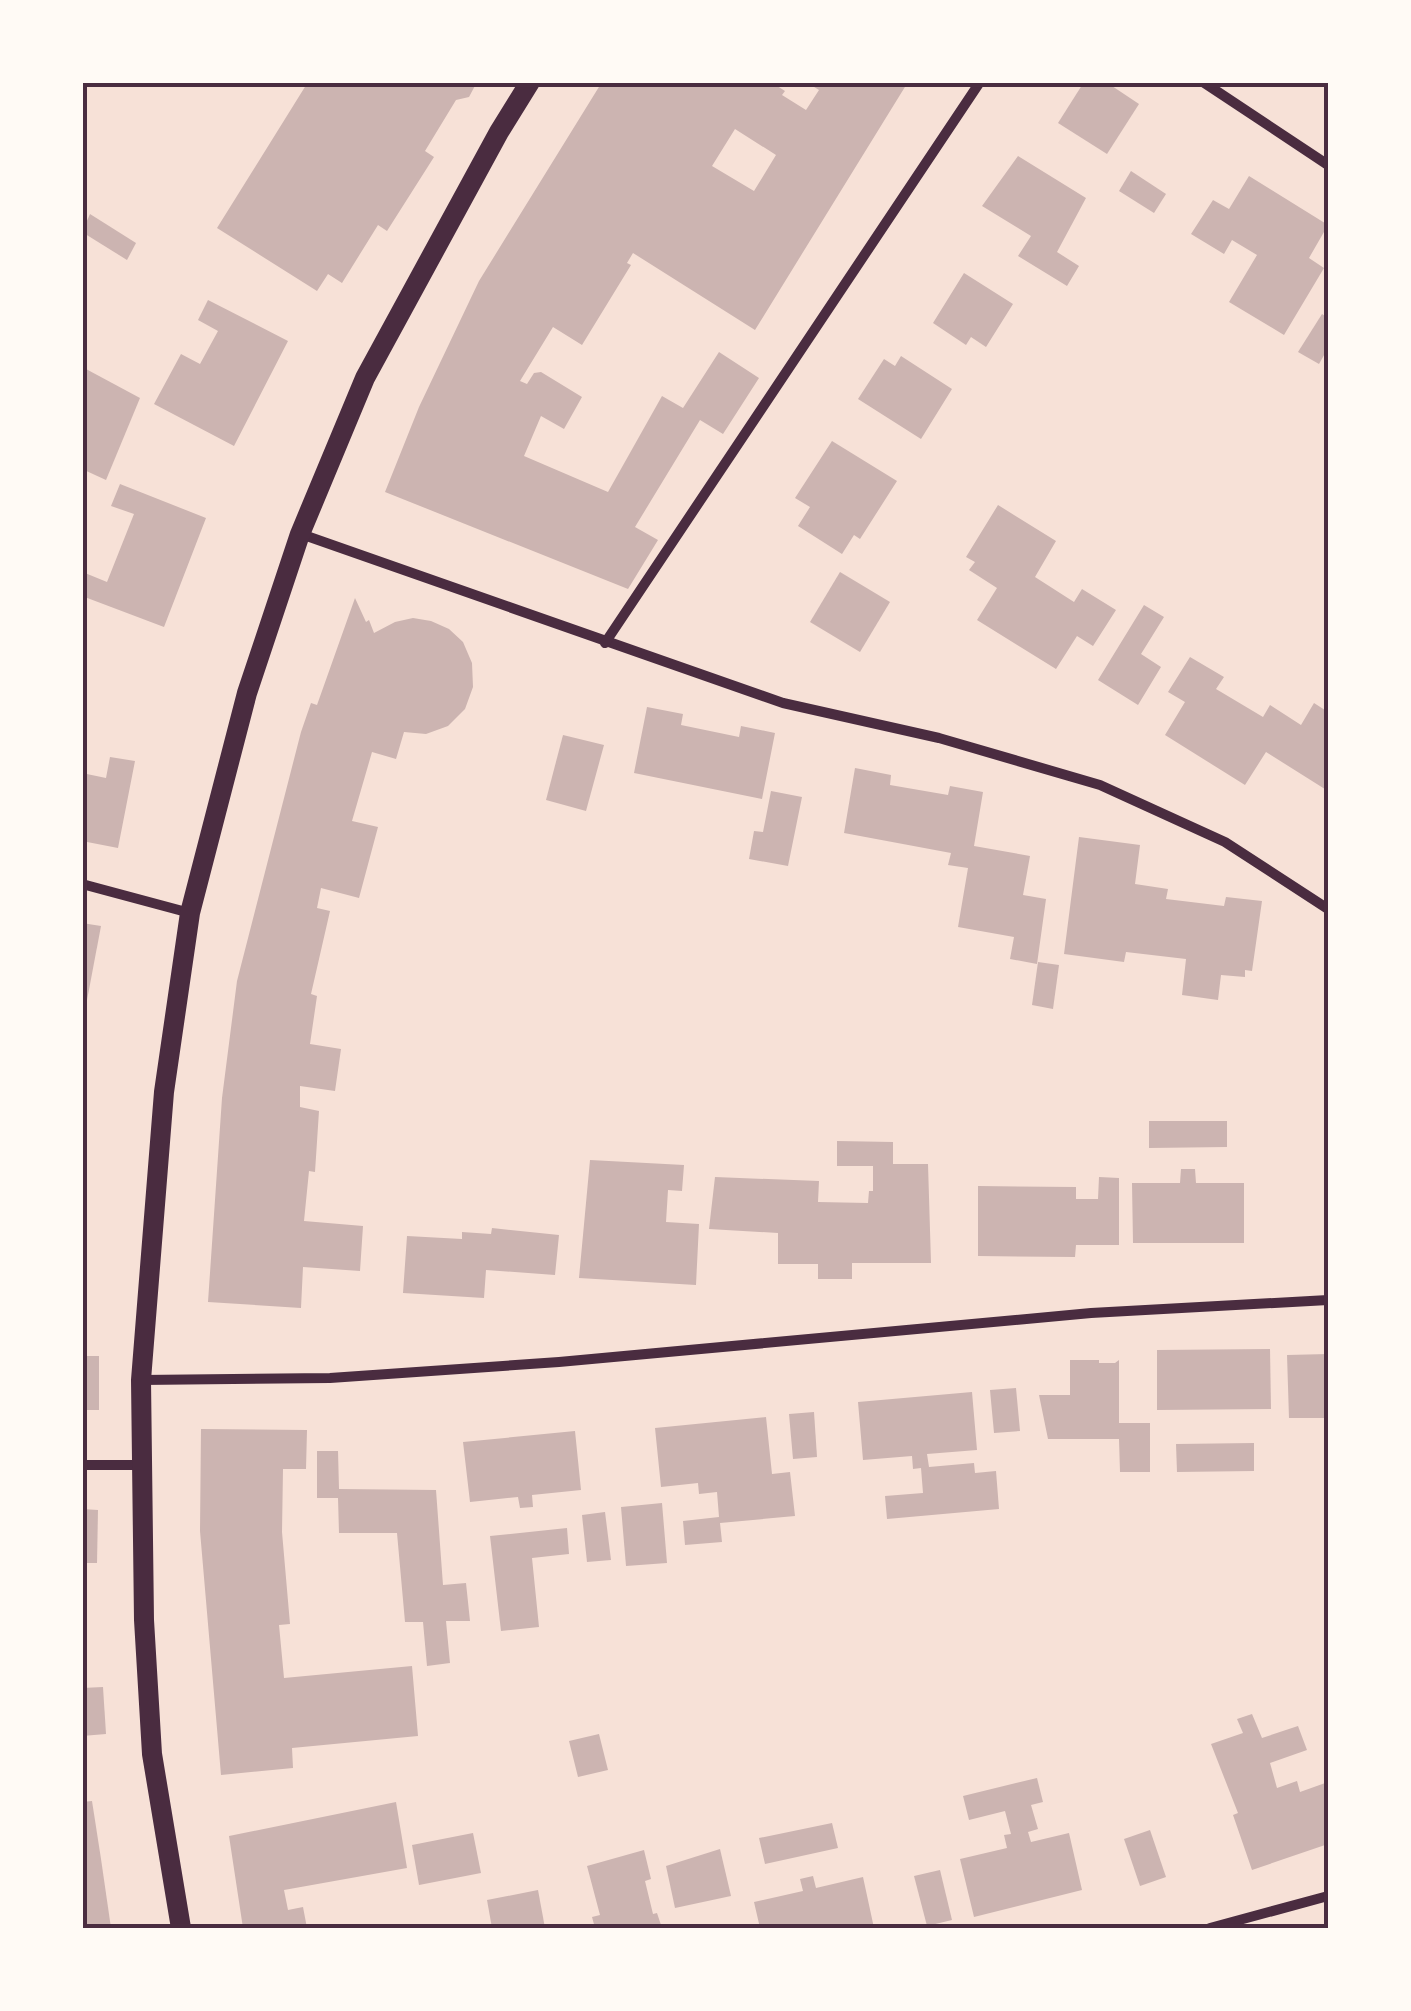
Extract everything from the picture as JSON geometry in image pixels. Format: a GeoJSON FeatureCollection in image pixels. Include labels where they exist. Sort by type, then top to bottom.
{"type":"FeatureCollection","features":[{"type":"Feature","properties":{"kind":"main road"},"geometry":{"type":"LineString","coordinates":[[181,1928],[152,1754],[144,1620],[141,1380],[164,1092],[190,912],[246,693],[300,534],[365,378],[530,82]]}},
{"type":"Feature","properties":{"kind":"street"},"geometry":{"type":"LineString","coordinates":[[605,643],[980,82]]}},
{"type":"Feature","properties":{"kind":"street"},"geometry":{"type":"LineString","coordinates":[[1203,82],[1328,165]]}},
{"type":"Feature","properties":{"kind":"street"},"geometry":{"type":"LineString","coordinates":[[300,534],[783,703],[939,738],[1100,785],[1226,842],[1328,908]]}},
{"type":"Feature","properties":{"kind":"street"},"geometry":{"type":"LineString","coordinates":[[82,884],[190,912]]}},
{"type":"Feature","properties":{"kind":"street"},"geometry":{"type":"LineString","coordinates":[[141,1380],[349,1376],[559,1362],[1091,1313],[1328,1300]]}},
{"type":"Feature","properties":{"kind":"street"},"geometry":{"type":"LineString","coordinates":[[82,1465],[141,1465]]}},
{"type":"Feature","properties":{"kind":"street"},"geometry":{"type":"LineString","coordinates":[[1210,1928],[1328,1896]]}},
{"type":"Feature","properties":{"kind":"building"},"geometry":{"type":"Polygon","coordinates":[[[308,82],[477,82],[469,97],[456,100],[425,151],[434,157],[387,231],[378,225],[342,283],[328,274],[317,291],[217,228],[308,82]]]}},
{"type":"Feature","properties":{"kind":"building"},"geometry":{"type":"Polygon","coordinates":[[[602,82],[771,82],[785,91],[782,95],[806,110],[819,90],[806,82],[856,82],[863,87],[865,82],[908,82],[755,330],[633,253],[627,263],[631,265],[582,345],[553,327],[520,381],[527,384],[534,373],[541,372],[582,397],[564,429],[541,416],[524,456],[608,492],[662,396],[683,408],[719,352],[759,378],[723,434],[700,420],[635,527],[658,540],[628,589],[385,492],[419,407],[479,281],[602,82]],[[735,129],[712,166],[754,191],[776,155],[735,129]]]}},
{"type":"Feature","properties":{"kind":"building"},"geometry":{"type":"Polygon","coordinates":[[[1084,82],[1106,82],[1139,104],[1107,154],[1058,123],[1084,82]]]}},
{"type":"Feature","properties":{"kind":"building"},"geometry":{"type":"Polygon","coordinates":[[[1018,156],[1086,198],[1057,252],[1079,266],[1067,286],[1018,256],[1031,236],[982,206],[1018,156]]]}},
{"type":"Feature","properties":{"kind":"building"},"geometry":{"type":"Polygon","coordinates":[[[1131,171],[1166,194],[1154,213],[1119,191],[1131,171]]]}},
{"type":"Feature","properties":{"kind":"building"},"geometry":{"type":"Polygon","coordinates":[[[1249,176],[1328,225],[1309,258],[1324,268],[1284,335],[1229,302],[1257,255],[1232,240],[1224,254],[1191,234],[1213,200],[1229,209],[1249,176]]]}},
{"type":"Feature","properties":{"kind":"building"},"geometry":{"type":"Polygon","coordinates":[[[90,214],[136,243],[127,260],[82,232],[90,214]]]}},
{"type":"Feature","properties":{"kind":"building"},"geometry":{"type":"Polygon","coordinates":[[[964,273],[1013,304],[986,347],[971,337],[966,345],[933,323],[964,273]]]}},
{"type":"Feature","properties":{"kind":"building"},"geometry":{"type":"Polygon","coordinates":[[[208,300],[288,341],[234,446],[154,404],[181,354],[200,364],[218,331],[198,320],[208,300]]]}},
{"type":"Feature","properties":{"kind":"building"},"geometry":{"type":"Polygon","coordinates":[[[1322,314],[1328,318],[1328,348],[1319,364],[1298,352],[1322,314]]]}},
{"type":"Feature","properties":{"kind":"building"},"geometry":{"type":"Polygon","coordinates":[[[901,356],[952,389],[921,439],[858,399],[884,359],[895,366],[901,356]]]}},
{"type":"Feature","properties":{"kind":"building"},"geometry":{"type":"Polygon","coordinates":[[[86,369],[140,398],[106,480],[82,469],[82,376],[86,369]]]}},
{"type":"Feature","properties":{"kind":"building"},"geometry":{"type":"Polygon","coordinates":[[[832,441],[897,481],[860,539],[854,535],[842,554],[798,526],[810,507],[795,498],[832,441]]]}},
{"type":"Feature","properties":{"kind":"building"},"geometry":{"type":"Polygon","coordinates":[[[120,484],[206,518],[164,627],[82,596],[85,573],[107,582],[134,514],[111,506],[120,484]]]}},
{"type":"Feature","properties":{"kind":"building"},"geometry":{"type":"Polygon","coordinates":[[[998,505],[1056,541],[1035,577],[1074,602],[1082,589],[1116,610],[1093,646],[1077,636],[1056,669],[977,620],[997,588],[969,570],[975,562],[966,557],[998,505]]]}},
{"type":"Feature","properties":{"kind":"building"},"geometry":{"type":"Polygon","coordinates":[[[840,572],[890,602],[860,652],[810,622],[840,572]]]}},
{"type":"Feature","properties":{"kind":"building"},"geometry":{"type":"Polygon","coordinates":[[[355,598],[374,633],[413,618],[449,629],[463,642],[472,663],[473,687],[465,709],[448,726],[426,734],[404,732],[396,759],[372,752],[352,821],[378,827],[359,898],[321,888],[317,908],[330,911],[311,994],[317,996],[310,1044],[341,1049],[335,1091],[300,1086],[300,1107],[319,1111],[315,1172],[309,1171],[304,1221],[363,1226],[360,1271],[303,1267],[301,1308],[208,1302],[222,1098],[237,981],[301,732],[311,703],[317,705],[355,598]]]}},
{"type":"Feature","properties":{"kind":"building"},"geometry":{"type":"Polygon","coordinates":[[[1144,605],[1164,617],[1141,654],[1161,667],[1138,705],[1098,680],[1144,605]]]}},
{"type":"Feature","properties":{"kind":"building"},"geometry":{"type":"Polygon","coordinates":[[[1190,657],[1224,677],[1216,689],[1263,717],[1270,705],[1301,725],[1314,703],[1328,712],[1328,791],[1266,752],[1245,785],[1165,735],[1185,702],[1168,692],[1190,657]]]}},
{"type":"Feature","properties":{"kind":"building"},"geometry":{"type":"Polygon","coordinates":[[[647,707],[683,714],[681,725],[739,737],[741,726],[775,733],[762,799],[634,773],[647,707]]]}},
{"type":"Feature","properties":{"kind":"building"},"geometry":{"type":"Polygon","coordinates":[[[563,735],[604,745],[586,811],[546,800],[563,735]]]}},
{"type":"Feature","properties":{"kind":"building"},"geometry":{"type":"Polygon","coordinates":[[[110,757],[135,761],[118,848],[82,841],[82,773],[106,778],[110,757]]]}},
{"type":"Feature","properties":{"kind":"building"},"geometry":{"type":"Polygon","coordinates":[[[855,768],[891,775],[890,785],[948,795],[950,786],[983,792],[974,846],[1030,856],[1023,895],[1046,899],[1037,964],[1010,959],[1014,937],[958,927],[968,868],[948,865],[951,853],[844,833],[855,768]]]}},
{"type":"Feature","properties":{"kind":"building"},"geometry":{"type":"Polygon","coordinates":[[[771,791],[802,797],[788,866],[749,859],[754,831],[763,832],[771,791]]]}},
{"type":"Feature","properties":{"kind":"building"},"geometry":{"type":"Polygon","coordinates":[[[1079,837],[1140,845],[1135,884],[1168,889],[1166,899],[1224,906],[1226,897],[1262,901],[1252,971],[1245,970],[1245,977],[1221,975],[1218,1000],[1182,995],[1186,959],[1126,952],[1124,962],[1064,954],[1079,837]]]}},
{"type":"Feature","properties":{"kind":"building"},"geometry":{"type":"Polygon","coordinates":[[[82,923],[101,926],[84,1016],[82,1016],[82,923]]]}},
{"type":"Feature","properties":{"kind":"building"},"geometry":{"type":"Polygon","coordinates":[[[1038,962],[1059,965],[1053,1009],[1032,1005],[1038,962]]]}},
{"type":"Feature","properties":{"kind":"building"},"geometry":{"type":"Polygon","coordinates":[[[1149,1121],[1227,1121],[1227,1147],[1149,1148],[1149,1121]]]}},
{"type":"Feature","properties":{"kind":"building"},"geometry":{"type":"Polygon","coordinates":[[[837,1141],[893,1142],[893,1164],[928,1164],[931,1263],[852,1263],[852,1279],[818,1279],[818,1264],[778,1264],[778,1233],[709,1229],[715,1177],[819,1181],[818,1202],[868,1203],[869,1191],[873,1191],[873,1166],[837,1166],[837,1141]]]}},
{"type":"Feature","properties":{"kind":"building"},"geometry":{"type":"Polygon","coordinates":[[[590,1160],[684,1165],[682,1191],[668,1190],[666,1222],[699,1224],[696,1285],[579,1278],[590,1160]]]}},
{"type":"Feature","properties":{"kind":"building"},"geometry":{"type":"Polygon","coordinates":[[[1181,1169],[1195,1169],[1196,1183],[1244,1183],[1244,1243],[1133,1243],[1132,1183],[1180,1183],[1181,1169]]]}},
{"type":"Feature","properties":{"kind":"building"},"geometry":{"type":"Polygon","coordinates":[[[1099,1177],[1119,1178],[1119,1245],[1076,1245],[1075,1257],[978,1256],[978,1186],[1076,1187],[1076,1199],[1098,1199],[1099,1177]]]}},
{"type":"Feature","properties":{"kind":"building"},"geometry":{"type":"Polygon","coordinates":[[[492,1228],[559,1235],[555,1275],[486,1270],[484,1298],[403,1293],[407,1236],[462,1239],[462,1232],[491,1234],[492,1228]]]}},
{"type":"Feature","properties":{"kind":"building"},"geometry":{"type":"Polygon","coordinates":[[[1270,1349],[1271,1409],[1157,1410],[1157,1350],[1270,1349]]]}},
{"type":"Feature","properties":{"kind":"building"},"geometry":{"type":"Polygon","coordinates":[[[1328,1354],[1328,1418],[1289,1418],[1287,1355],[1328,1354]]]}},
{"type":"Feature","properties":{"kind":"building"},"geometry":{"type":"Polygon","coordinates":[[[82,1356],[99,1356],[99,1410],[82,1410],[82,1356]]]}},
{"type":"Feature","properties":{"kind":"building"},"geometry":{"type":"Polygon","coordinates":[[[1070,1360],[1119,1360],[1119,1423],[1150,1423],[1150,1472],[1120,1472],[1119,1439],[1048,1439],[1039,1395],[1070,1395],[1070,1360]]]}},
{"type":"Feature","properties":{"kind":"building"},"geometry":{"type":"Polygon","coordinates":[[[1016,1388],[1020,1431],[994,1433],[990,1390],[1016,1388]]]}},
{"type":"Feature","properties":{"kind":"building"},"geometry":{"type":"Polygon","coordinates":[[[972,1392],[977,1450],[927,1454],[929,1467],[974,1463],[975,1473],[996,1471],[999,1509],[887,1519],[885,1496],[923,1493],[921,1468],[913,1469],[912,1456],[863,1460],[858,1402],[972,1392]]]}},
{"type":"Feature","properties":{"kind":"building"},"geometry":{"type":"Polygon","coordinates":[[[814,1412],[817,1457],[793,1459],[789,1414],[814,1412]]]}},
{"type":"Feature","properties":{"kind":"building"},"geometry":{"type":"Polygon","coordinates":[[[766,1417],[772,1474],[790,1472],[795,1516],[720,1523],[722,1542],[685,1545],[683,1521],[719,1517],[717,1492],[699,1494],[698,1483],[661,1487],[655,1428],[766,1417]]]}},
{"type":"Feature","properties":{"kind":"building"},"geometry":{"type":"Polygon","coordinates":[[[201,1429],[307,1430],[306,1469],[283,1469],[282,1532],[290,1624],[279,1625],[284,1678],[412,1666],[418,1736],[292,1748],[293,1768],[221,1775],[200,1531],[201,1429]]]}},
{"type":"Feature","properties":{"kind":"building"},"geometry":{"type":"Polygon","coordinates":[[[575,1431],[581,1490],[532,1495],[533,1507],[520,1508],[518,1497],[470,1502],[463,1442],[575,1431]]]}},
{"type":"Feature","properties":{"kind":"building"},"geometry":{"type":"Polygon","coordinates":[[[1254,1443],[1254,1471],[1177,1472],[1176,1444],[1254,1443]]]}},
{"type":"Feature","properties":{"kind":"building"},"geometry":{"type":"Polygon","coordinates":[[[317,1451],[338,1451],[339,1489],[436,1490],[443,1585],[466,1583],[470,1621],[446,1621],[450,1663],[427,1666],[423,1622],[405,1622],[397,1533],[339,1533],[338,1498],[317,1498],[317,1451]]]}},
{"type":"Feature","properties":{"kind":"building"},"geometry":{"type":"Polygon","coordinates":[[[662,1503],[667,1563],[626,1566],[621,1507],[662,1503]]]}},
{"type":"Feature","properties":{"kind":"building"},"geometry":{"type":"Polygon","coordinates":[[[82,1509],[98,1510],[97,1563],[82,1563],[82,1509]]]}},
{"type":"Feature","properties":{"kind":"building"},"geometry":{"type":"Polygon","coordinates":[[[605,1512],[611,1560],[587,1562],[582,1515],[605,1512]]]}},
{"type":"Feature","properties":{"kind":"building"},"geometry":{"type":"Polygon","coordinates":[[[567,1528],[569,1554],[532,1558],[539,1627],[501,1631],[490,1536],[567,1528]]]}},
{"type":"Feature","properties":{"kind":"building"},"geometry":{"type":"Polygon","coordinates":[[[103,1687],[106,1734],[82,1736],[82,1688],[103,1687]]]}},
{"type":"Feature","properties":{"kind":"building"},"geometry":{"type":"Polygon","coordinates":[[[1252,1714],[1262,1738],[1298,1726],[1307,1750],[1270,1763],[1277,1788],[1297,1781],[1300,1792],[1328,1782],[1328,1844],[1252,1870],[1233,1815],[1238,1813],[1211,1744],[1243,1733],[1237,1719],[1252,1714]]]}},
{"type":"Feature","properties":{"kind":"building"},"geometry":{"type":"Polygon","coordinates":[[[599,1734],[608,1770],[578,1777],[569,1741],[599,1734]]]}},
{"type":"Feature","properties":{"kind":"building"},"geometry":{"type":"Polygon","coordinates":[[[1037,1778],[1043,1802],[1031,1805],[1038,1829],[1028,1832],[1031,1842],[1069,1833],[1082,1890],[974,1917],[960,1859],[1007,1848],[1004,1835],[1011,1834],[1005,1811],[969,1820],[963,1796],[1037,1778]]]}},
{"type":"Feature","properties":{"kind":"building"},"geometry":{"type":"Polygon","coordinates":[[[92,1801],[111,1928],[82,1928],[82,1802],[92,1801]]]}},
{"type":"Feature","properties":{"kind":"building"},"geometry":{"type":"Polygon","coordinates":[[[396,1802],[407,1868],[284,1890],[288,1910],[303,1907],[307,1928],[243,1928],[229,1836],[396,1802]]]}},
{"type":"Feature","properties":{"kind":"building"},"geometry":{"type":"Polygon","coordinates":[[[832,1823],[838,1848],[765,1864],[759,1838],[832,1823]]]}},
{"type":"Feature","properties":{"kind":"building"},"geometry":{"type":"Polygon","coordinates":[[[1150,1830],[1166,1877],[1140,1886],[1124,1839],[1150,1830]]]}},
{"type":"Feature","properties":{"kind":"building"},"geometry":{"type":"Polygon","coordinates":[[[473,1833],[481,1873],[419,1885],[412,1845],[473,1833]]]}},
{"type":"Feature","properties":{"kind":"building"},"geometry":{"type":"Polygon","coordinates":[[[720,1849],[731,1896],[675,1908],[666,1866],[720,1849]]]}},
{"type":"Feature","properties":{"kind":"building"},"geometry":{"type":"Polygon","coordinates":[[[644,1850],[651,1879],[645,1881],[653,1914],[657,1913],[662,1928],[595,1928],[592,1917],[600,1915],[587,1866],[644,1850]]]}},
{"type":"Feature","properties":{"kind":"building"},"geometry":{"type":"Polygon","coordinates":[[[940,1870],[952,1920],[927,1926],[914,1876],[940,1870]]]}},
{"type":"Feature","properties":{"kind":"building"},"geometry":{"type":"Polygon","coordinates":[[[813,1876],[816,1888],[863,1877],[874,1928],[760,1928],[754,1902],[803,1891],[800,1879],[813,1876]]]}},
{"type":"Feature","properties":{"kind":"building"},"geometry":{"type":"Polygon","coordinates":[[[538,1890],[545,1928],[492,1928],[487,1900],[538,1890]]]}}]}
